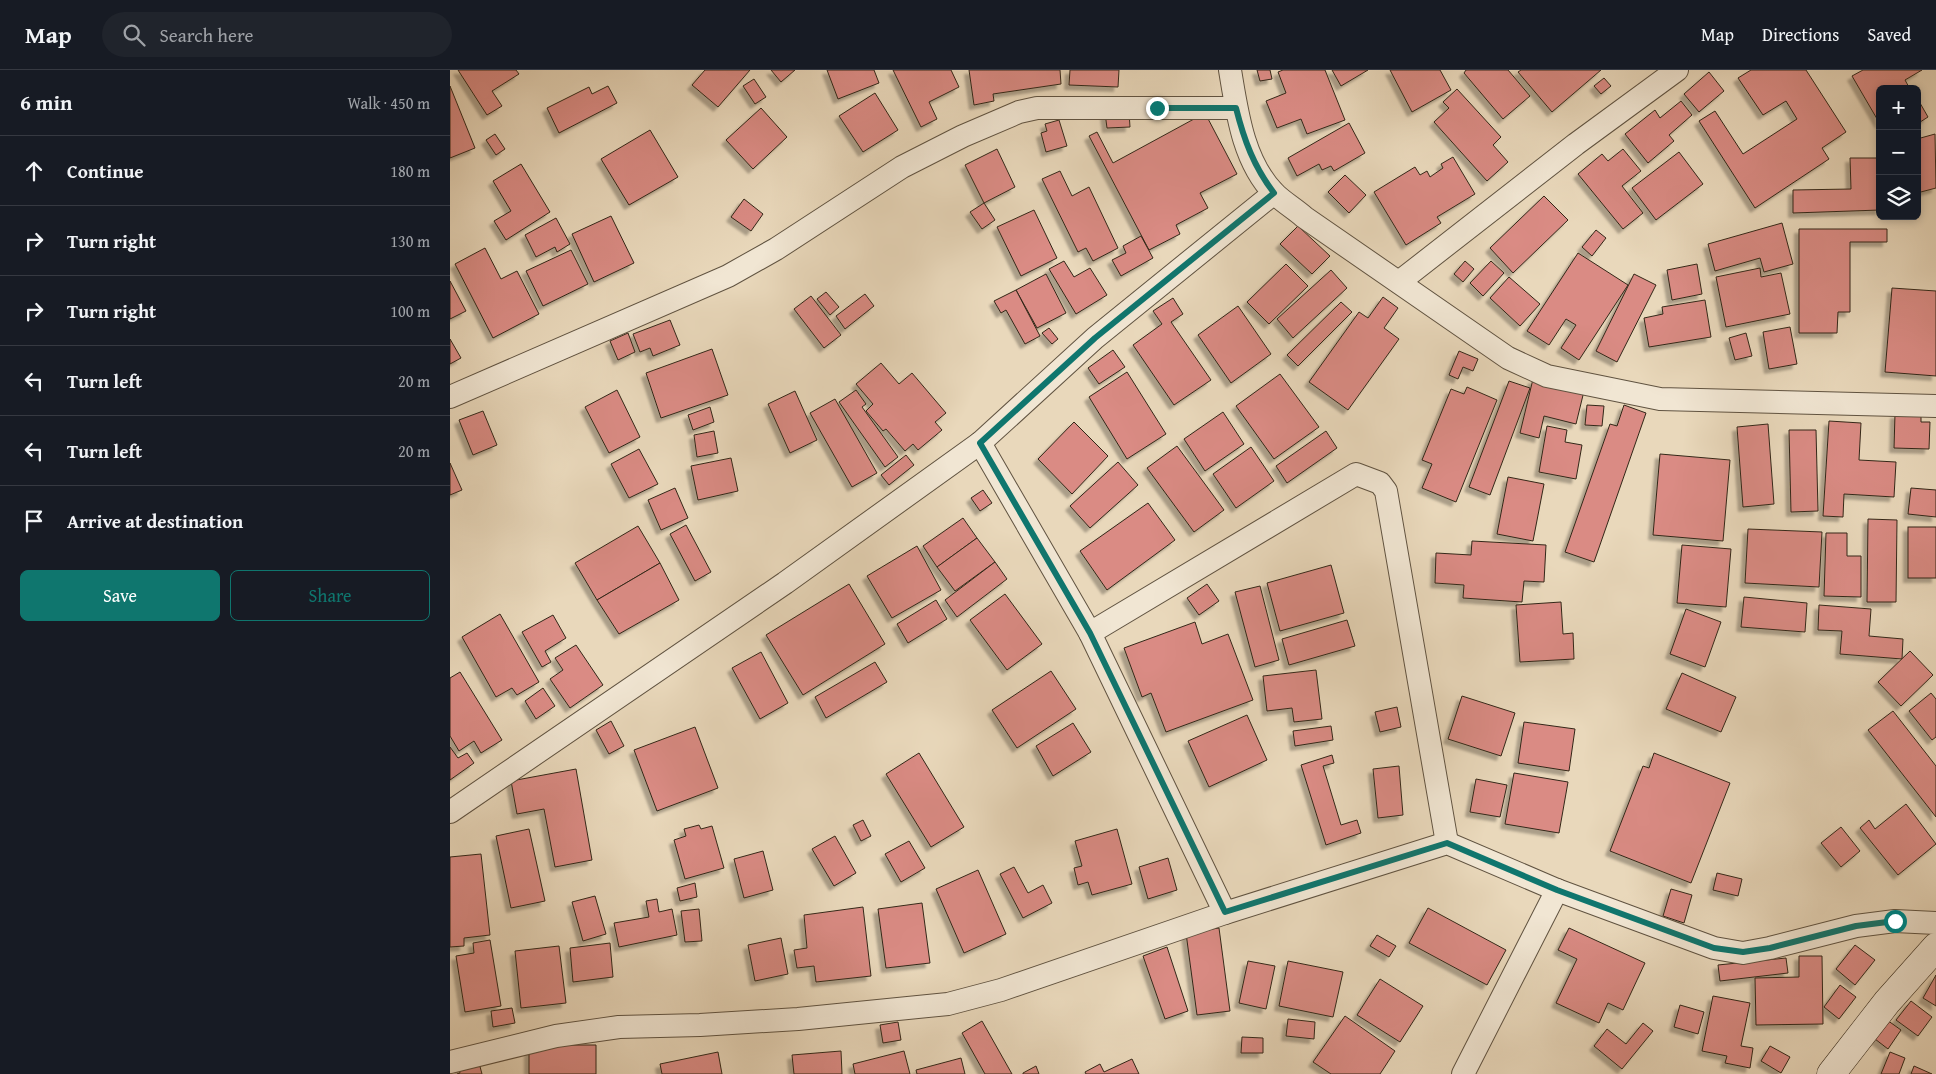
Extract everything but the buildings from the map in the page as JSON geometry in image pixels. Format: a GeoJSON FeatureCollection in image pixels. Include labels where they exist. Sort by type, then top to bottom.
{"type":"FeatureCollection","features":[{"type":"Feature","properties":{"kind":"street"},"geometry":{"type":"LineString","coordinates":[[1230,70],[1236,108],[1250,154],[1261,176],[1274,193],[1304,217],[1508,358],[1547,376],[1660,399],[1936,406]]}},
{"type":"Feature","properties":{"kind":"street"},"geometry":{"type":"LineString","coordinates":[[1399,282],[1576,144],[1677,70]]}},
{"type":"Feature","properties":{"kind":"street"},"geometry":{"type":"LineString","coordinates":[[450,398],[728,276],[776,249],[902,167],[964,136],[1019,112],[1036,108],[1236,108]]}},
{"type":"Feature","properties":{"kind":"street"},"geometry":{"type":"LineString","coordinates":[[450,812],[785,583],[980,443],[1095,338],[1274,193]]}},
{"type":"Feature","properties":{"kind":"street"},"geometry":{"type":"LineString","coordinates":[[980,443],[1090,633],[1225,912]]}},
{"type":"Feature","properties":{"kind":"street"},"geometry":{"type":"LineString","coordinates":[[1090,633],[1356,474],[1380,483],[1386,491],[1447,843]]}},
{"type":"Feature","properties":{"kind":"street"},"geometry":{"type":"LineString","coordinates":[[450,1062],[556,1036],[619,1026],[700,1025],[798,1019],[948,1004],[1001,990],[1225,912],[1447,843],[1557,890],[1714,948],[1743,952],[1770,948],[1856,926],[1895,921],[1936,924]]}},
{"type":"Feature","properties":{"kind":"street"},"geometry":{"type":"LineString","coordinates":[[1463,1074],[1557,890]]}},
{"type":"Feature","properties":{"kind":"street"},"geometry":{"type":"LineString","coordinates":[[1831,1074],[1887,1002],[1936,947]]}},
{"type":"Feature","properties":{"kind":"route"},"geometry":{"type":"LineString","coordinates":[[1157,108],[1236,108],[1250,154],[1261,176],[1274,193],[1095,338],[980,443],[1090,633],[1225,912],[1447,843],[1557,890],[1714,948],[1743,952],[1770,948],[1856,926],[1895,921]]}}]}
